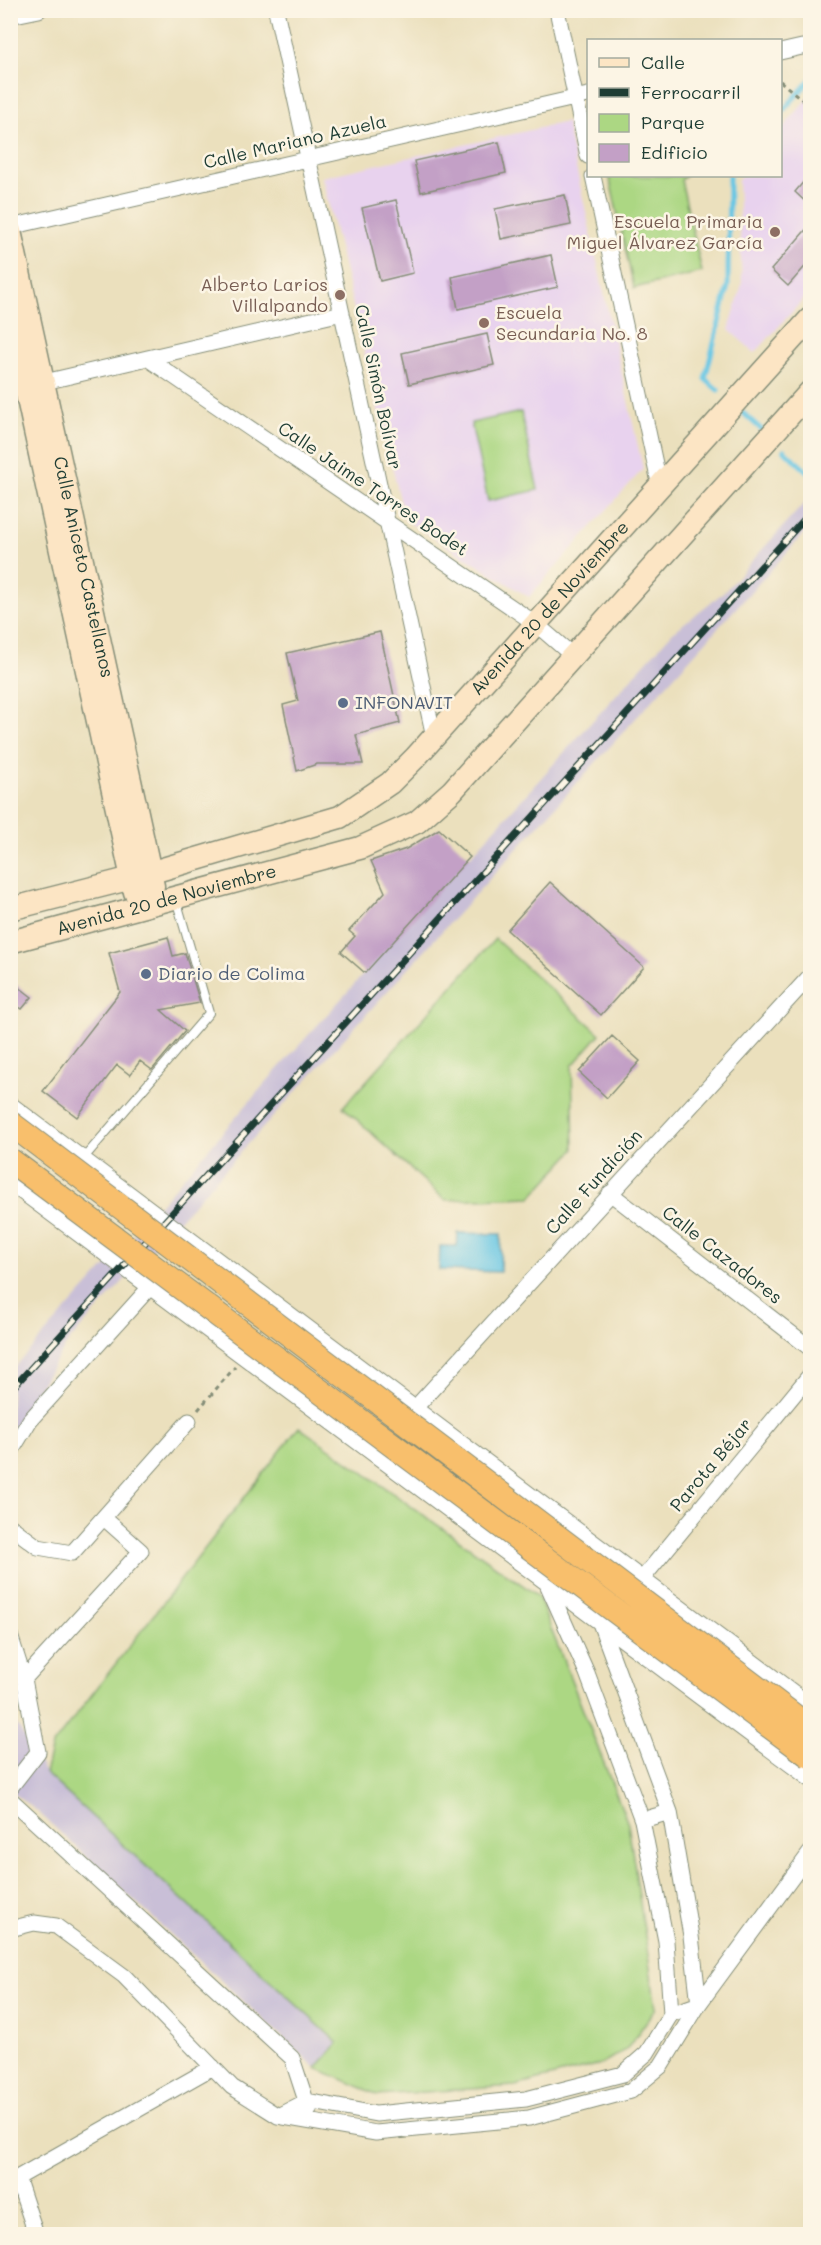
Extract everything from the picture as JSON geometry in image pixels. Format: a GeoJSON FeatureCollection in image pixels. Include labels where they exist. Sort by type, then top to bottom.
{"type":"FeatureCollection","features":[{"type":"Feature","properties":{"kind":"main road","name":"Calle Aniceto Castellanos"},"geometry":{"type":"LineString","coordinates":[[10,229],[27,386]]}},
{"type":"Feature","properties":{"kind":"main road","name":"Calle Aniceto Castellanos"},"geometry":{"type":"LineString","coordinates":[[10,316],[141,875],[157,902]]}},
{"type":"Feature","properties":{"kind":"main road","name":"Avenida 20 de Noviembre"},"geometry":{"type":"LineString","coordinates":[[10,909],[141,875],[340,817],[390,783],[810,319]]}},
{"type":"Feature","properties":{"kind":"main road","name":"Avenida 20 de Noviembre"},"geometry":{"type":"LineString","coordinates":[[10,942],[360,848],[417,822],[452,791],[810,392]]}},
{"type":"Feature","properties":{"kind":"main road"},"geometry":{"type":"LineString","coordinates":[[10,1123],[810,1728]]}},
{"type":"Feature","properties":{"kind":"main road"},"geometry":{"type":"LineString","coordinates":[[10,1160],[810,1756]]}},
{"type":"Feature","properties":{"kind":"street"},"geometry":{"type":"LineString","coordinates":[[10,16],[39,10]]}},
{"type":"Feature","properties":{"kind":"street","name":"Calle Simón Bolívar"},"geometry":{"type":"LineString","coordinates":[[276,10],[434,737]]}},
{"type":"Feature","properties":{"kind":"street"},"geometry":{"type":"LineString","coordinates":[[557,10],[582,97],[587,146]]}},
{"type":"Feature","properties":{"kind":"street"},"geometry":{"type":"LineString","coordinates":[[782,52],[802,47]]}},
{"type":"Feature","properties":{"kind":"street","name":"Calle Mariano Azuela"},"geometry":{"type":"LineString","coordinates":[[10,229],[582,97]]}},
{"type":"Feature","properties":{"kind":"street"},"geometry":{"type":"LineString","coordinates":[[593,177],[660,487]]}},
{"type":"Feature","properties":{"kind":"street"},"geometry":{"type":"LineString","coordinates":[[27,386],[342,314]]}},
{"type":"Feature","properties":{"kind":"street","name":"Calle Jaime Torres Bodet"},"geometry":{"type":"LineString","coordinates":[[147,358],[536,624],[573,656]]}},
{"type":"Feature","properties":{"kind":"street","name":"Calle Fundición"},"geometry":{"type":"LineString","coordinates":[[414,1408],[807,980]]}},
{"type":"Feature","properties":{"kind":"street"},"geometry":{"type":"LineString","coordinates":[[10,1104],[810,1705]]}},
{"type":"Feature","properties":{"kind":"street"},"geometry":{"type":"LineString","coordinates":[[11,1184],[146,1282],[810,1779]]}},
{"type":"Feature","properties":{"kind":"street"},"geometry":{"type":"LineString","coordinates":[[87,1240],[105,1241],[122,1232],[130,1222],[133,1206],[128,1193]]}},
{"type":"Feature","properties":{"kind":"street","name":"Calle Cazadores"},"geometry":{"type":"LineString","coordinates":[[610,1193],[810,1348]]}},
{"type":"Feature","properties":{"kind":"street"},"geometry":{"type":"LineString","coordinates":[[146,1282],[142,1263],[147,1251],[166,1234],[179,1232]]}},
{"type":"Feature","properties":{"kind":"street"},"geometry":{"type":"LineString","coordinates":[[10,1454],[30,1420],[146,1282]]}},
{"type":"Feature","properties":{"kind":"street","name":"Parota Béjar"},"geometry":{"type":"LineString","coordinates":[[642,1579],[810,1375]]}},
{"type":"Feature","properties":{"kind":"street"},"geometry":{"type":"LineString","coordinates":[[10,1526],[38,1547],[72,1553],[189,1421]]}},
{"type":"Feature","properties":{"kind":"street"},"geometry":{"type":"LineString","coordinates":[[24,1679],[141,1551],[104,1518]]}},
{"type":"Feature","properties":{"kind":"street"},"geometry":{"type":"LineString","coordinates":[[278,2115],[307,2101],[376,2114],[526,2099],[622,2074],[647,2053],[671,2014],[666,1941],[642,1820],[587,1673],[548,1585]]}},
{"type":"Feature","properties":{"kind":"street"},"geometry":{"type":"LineString","coordinates":[[600,1623],[670,1812],[692,1936],[699,2004]]}},
{"type":"Feature","properties":{"kind":"street"},"geometry":{"type":"LineString","coordinates":[[10,1635],[24,1679],[38,1752],[10,1788]]}},
{"type":"Feature","properties":{"kind":"street"},"geometry":{"type":"LineString","coordinates":[[10,1799],[292,2058],[307,2101],[311,2122]]}},
{"type":"Feature","properties":{"kind":"street"},"geometry":{"type":"LineString","coordinates":[[642,1820],[670,1812]]}},
{"type":"Feature","properties":{"kind":"street"},"geometry":{"type":"LineString","coordinates":[[10,1929],[34,1923],[56,1926],[124,1976],[232,2087],[278,2115],[376,2133],[529,2118],[631,2091],[661,2066],[699,2004],[810,1852]]}},
{"type":"Feature","properties":{"kind":"street"},"geometry":{"type":"LineString","coordinates":[[671,2014],[699,2004]]}},
{"type":"Feature","properties":{"kind":"street"},"geometry":{"type":"LineString","coordinates":[[36,2235],[14,2181],[213,2067]]}},
{"type":"Feature","properties":{"kind":"lane"},"geometry":{"type":"LineString","coordinates":[[83,1159],[209,1013],[157,902]]}},
{"type":"Feature","properties":{"kind":"path"},"geometry":{"type":"LineString","coordinates":[[782,83],[805,102]]}},
{"type":"Feature","properties":{"kind":"path"},"geometry":{"type":"LineString","coordinates":[[189,1421],[244,1356]]}},
{"type":"Feature","properties":{"kind":"shaded area","name":"Escuela Primaria Miguel Álvarez García"},"geometry":{"type":"Polygon","coordinates":[[[810,96],[810,292],[755,353],[729,330],[742,284],[738,179],[741,177],[782,177],[782,129],[810,96]]]}},
{"type":"Feature","properties":{"kind":"shaded area","name":"Escuela Secundaria No. 8"},"geometry":{"type":"Polygon","coordinates":[[[566,122],[643,469],[529,597],[405,520],[322,177],[566,122]]]}},
{"type":"Feature","properties":{"kind":"shaded area"},"geometry":{"type":"Polygon","coordinates":[[[810,497],[810,527],[68,1342],[11,1432],[11,1371],[110,1262],[276,1071],[673,632],[724,592],[810,497]]]}},
{"type":"Feature","properties":{"kind":"shaded area"},"geometry":{"type":"Polygon","coordinates":[[[10,1700],[16,1723],[45,1773],[338,2044],[316,2068],[38,1812],[11,1791],[10,1700]]]}},
{"type":"Feature","properties":{"kind":"green space"},"geometry":{"type":"Polygon","coordinates":[[[609,177],[685,177],[681,180],[702,272],[634,288],[609,177]]]}},
{"type":"Feature","properties":{"kind":"green space"},"geometry":{"type":"Polygon","coordinates":[[[521,412],[538,490],[488,501],[471,423],[521,412]]]}},
{"type":"Feature","properties":{"kind":"green space"},"geometry":{"type":"Polygon","coordinates":[[[495,939],[600,1034],[572,1066],[574,1150],[531,1197],[445,1200],[343,1107],[495,939]]]}},
{"type":"Feature","properties":{"kind":"green space"},"geometry":{"type":"Polygon","coordinates":[[[299,1427],[538,1596],[628,1824],[656,2008],[627,2049],[601,2064],[515,2086],[378,2095],[316,2068],[338,2043],[45,1773],[52,1746],[299,1427]]]}},
{"type":"Feature","properties":{"kind":"water"},"geometry":{"type":"Polygon","coordinates":[[[458,1233],[501,1234],[500,1272],[439,1270],[440,1246],[457,1246],[458,1233]]]}},
{"type":"Feature","properties":{"kind":"building"},"geometry":{"type":"Polygon","coordinates":[[[499,142],[506,173],[421,192],[414,161],[499,142]]]}},
{"type":"Feature","properties":{"kind":"building"},"geometry":{"type":"Polygon","coordinates":[[[810,174],[810,206],[795,192],[810,174]]]}},
{"type":"Feature","properties":{"kind":"building"},"geometry":{"type":"Polygon","coordinates":[[[565,195],[571,225],[501,239],[495,209],[565,195]]]}},
{"type":"Feature","properties":{"kind":"building"},"geometry":{"type":"Polygon","coordinates":[[[396,200],[413,273],[380,281],[362,208],[396,200]]]}},
{"type":"Feature","properties":{"kind":"building"},"geometry":{"type":"Polygon","coordinates":[[[810,225],[810,261],[788,286],[771,270],[810,225]]]}},
{"type":"Feature","properties":{"kind":"building"},"geometry":{"type":"Polygon","coordinates":[[[551,255],[558,287],[458,309],[452,277],[551,255]]]}},
{"type":"Feature","properties":{"kind":"building"},"geometry":{"type":"Polygon","coordinates":[[[487,334],[494,365],[409,384],[402,353],[487,334]]]}},
{"type":"Feature","properties":{"kind":"building","name":"INFONAVIT"},"geometry":{"type":"Polygon","coordinates":[[[380,632],[400,723],[356,735],[363,764],[317,764],[297,771],[283,705],[298,701],[287,653],[380,632]]]}},
{"type":"Feature","properties":{"kind":"building"},"geometry":{"type":"Polygon","coordinates":[[[439,829],[470,857],[365,973],[341,952],[355,936],[349,931],[385,892],[371,861],[406,849],[439,829]]]}},
{"type":"Feature","properties":{"kind":"building"},"geometry":{"type":"Polygon","coordinates":[[[550,882],[644,967],[601,1015],[507,930],[550,882]]]}},
{"type":"Feature","properties":{"kind":"building"},"geometry":{"type":"Polygon","coordinates":[[[168,937],[173,956],[185,953],[200,1003],[161,1010],[185,1031],[152,1070],[140,1061],[130,1075],[117,1065],[77,1117],[43,1091],[120,992],[109,953],[168,937]]]}},
{"type":"Feature","properties":{"kind":"building"},"geometry":{"type":"Polygon","coordinates":[[[10,980],[32,997],[22,1009],[10,1001],[10,980]]]}},
{"type":"Feature","properties":{"kind":"building"},"geometry":{"type":"Polygon","coordinates":[[[612,1036],[640,1061],[607,1098],[579,1072],[612,1036]]]}},
{"type":"Feature","properties":{"kind":"waterway"},"geometry":{"type":"LineString","coordinates":[[782,112],[810,80]]}},
{"type":"Feature","properties":{"kind":"waterway"},"geometry":{"type":"LineString","coordinates":[[718,390],[705,379],[728,286],[729,177]]}},
{"type":"Feature","properties":{"kind":"waterway"},"geometry":{"type":"LineString","coordinates":[[742,412],[763,431]]}},
{"type":"Feature","properties":{"kind":"waterway"},"geometry":{"type":"LineString","coordinates":[[784,450],[810,474]]}},
{"type":"Feature","properties":{"kind":"railway"},"geometry":{"type":"LineString","coordinates":[[10,1391],[810,513]]}},
{"type":"Feature","properties":{"kind":"place","name":"Escuela Primaria Miguel Álvarez García"},"geometry":{"type":"Point","coordinates":[775,232]}},
{"type":"Feature","properties":{"kind":"place","name":"Alberto Larios Villalpando"},"geometry":{"type":"Point","coordinates":[340,295]}},
{"type":"Feature","properties":{"kind":"place","name":"Escuela Secundaria No. 8"},"geometry":{"type":"Point","coordinates":[484,323]}},
{"type":"Feature","properties":{"kind":"place","name":"INFONAVIT"},"geometry":{"type":"Point","coordinates":[343,703]}},
{"type":"Feature","properties":{"kind":"place","name":"Diario de Colima"},"geometry":{"type":"Point","coordinates":[146,974]}}]}
